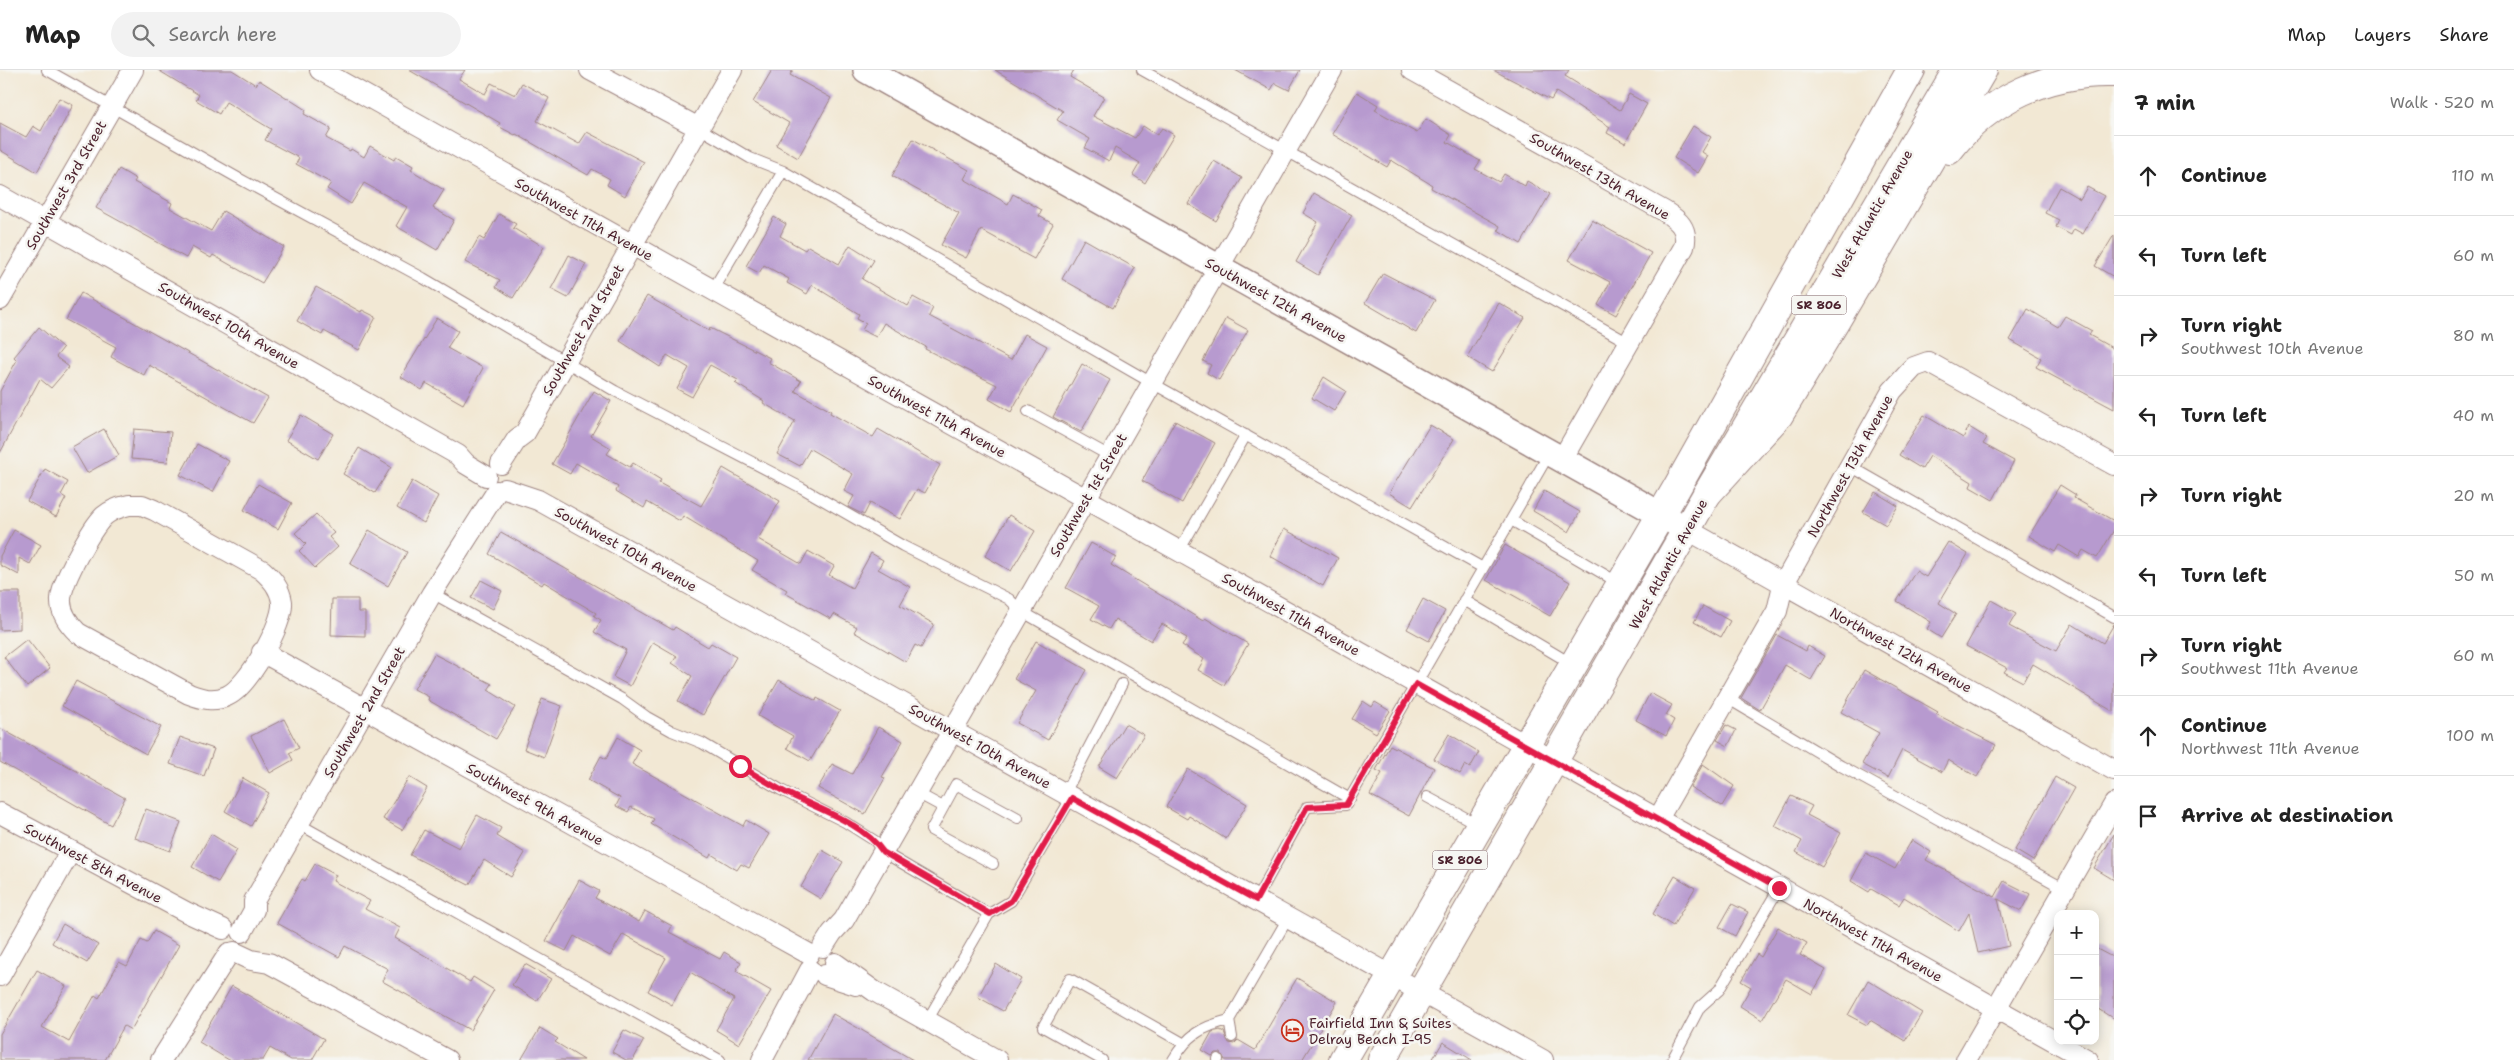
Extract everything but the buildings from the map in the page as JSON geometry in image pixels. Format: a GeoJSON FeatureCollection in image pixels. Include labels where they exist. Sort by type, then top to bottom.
{"type":"FeatureCollection","features":[{"type":"Feature","properties":{"kind":"main road","name":"SR 806"},"geometry":{"type":"LineString","coordinates":[[1343,1060],[1660,515],[1910,70]]}},
{"type":"Feature","properties":{"kind":"main road","name":"West Atlantic Avenue"},"geometry":{"type":"LineString","coordinates":[[1382,1060],[1707,494],[1957,70]]}},
{"type":"Feature","properties":{"kind":"main road"},"geometry":{"type":"LineString","coordinates":[[1707,494],[1779,415],[1983,70]]}},
{"type":"Feature","properties":{"kind":"main road"},"geometry":{"type":"LineString","coordinates":[[1884,240],[1955,143],[1970,126],[1991,109],[2021,91],[2049,80],[2079,74],[2114,73]]}},
{"type":"Feature","properties":{"kind":"street","name":"Southwest 3rd Street"},"geometry":{"type":"LineString","coordinates":[[0,300],[133,70]]}},
{"type":"Feature","properties":{"kind":"street","name":"Southwest 11th Avenue"},"geometry":{"type":"LineString","coordinates":[[320,70],[631,246],[1555,761]]}},
{"type":"Feature","properties":{"kind":"street"},"geometry":{"type":"LineString","coordinates":[[590,70],[699,128]]}},
{"type":"Feature","properties":{"kind":"street","name":"Southwest 2nd Street"},"geometry":{"type":"LineString","coordinates":[[161,1060],[202,994],[200,978],[230,940],[248,905],[254,901],[432,593],[475,524],[477,507],[499,478],[517,439],[524,433],[732,70]]}},
{"type":"Feature","properties":{"kind":"street","name":"Southwest 12th Avenue"},"geometry":{"type":"LineString","coordinates":[[866,70],[1688,530]]}},
{"type":"Feature","properties":{"kind":"street","name":"Southwest 1st Street"},"geometry":{"type":"LineString","coordinates":[[762,1060],[782,1021],[804,1002],[822,963],[841,934],[844,920],[1332,70]]}},
{"type":"Feature","properties":{"kind":"street","name":"Southwest 13th Avenue"},"geometry":{"type":"LineString","coordinates":[[1412,70],[1678,221],[1687,238],[1684,247],[1629,343],[1555,457]]}},
{"type":"Feature","properties":{"kind":"street","name":"Southwest 10th Avenue"},"geometry":{"type":"LineString","coordinates":[[0,196],[46,220],[458,456],[466,456],[499,478],[538,500],[1543,1060]]}},
{"type":"Feature","properties":{"kind":"street","name":"Northwest 13th Avenue"},"geometry":{"type":"LineString","coordinates":[[1658,819],[1777,611],[1783,585],[1892,391],[1914,367],[1928,362],[2114,465]]}},
{"type":"Feature","properties":{"kind":"street"},"geometry":{"type":"LineString","coordinates":[[129,505],[148,508],[262,570],[272,579],[280,596],[281,616],[262,652],[238,689],[227,696],[215,700],[196,697],[78,633],[69,624],[63,612],[61,599],[67,577],[97,525],[105,515],[116,508],[129,505]]}},
{"type":"Feature","properties":{"kind":"street","name":"Northwest 12th Avenue"},"geometry":{"type":"LineString","coordinates":[[1688,530],[2114,770]]}},
{"type":"Feature","properties":{"kind":"street","name":"Southwest 9th Avenue"},"geometry":{"type":"LineString","coordinates":[[262,652],[997,1060]]}},
{"type":"Feature","properties":{"kind":"street","name":"Northwest 11th Avenue"},"geometry":{"type":"LineString","coordinates":[[1555,761],[2088,1060]]}},
{"type":"Feature","properties":{"kind":"street"},"geometry":{"type":"LineString","coordinates":[[1966,1060],[2114,804]]}},
{"type":"Feature","properties":{"kind":"street","name":"Southwest 8th Avenue"},"geometry":{"type":"LineString","coordinates":[[0,813],[70,852],[186,912],[190,921],[205,935],[230,940],[251,960],[269,963],[447,1060]]}},
{"type":"Feature","properties":{"kind":"street"},"geometry":{"type":"LineString","coordinates":[[0,976],[70,852]]}},
{"type":"Feature","properties":{"kind":"lane"},"geometry":{"type":"LineString","coordinates":[[47,70],[112,105],[238,178],[423,278],[666,418],[802,488],[903,546],[1008,600],[1021,611],[1350,799]]}},
{"type":"Feature","properties":{"kind":"lane"},"geometry":{"type":"LineString","coordinates":[[1142,70],[1629,343]]}},
{"type":"Feature","properties":{"kind":"lane"},"geometry":{"type":"LineString","coordinates":[[699,128],[750,158],[783,171],[1152,383],[1483,568]]}},
{"type":"Feature","properties":{"kind":"lane"},"geometry":{"type":"LineString","coordinates":[[712,291],[783,171]]}},
{"type":"Feature","properties":{"kind":"lane"},"geometry":{"type":"LineString","coordinates":[[1028,411],[1110,456]]}},
{"type":"Feature","properties":{"kind":"lane"},"geometry":{"type":"LineString","coordinates":[[1179,551],[1246,436]]}},
{"type":"Feature","properties":{"kind":"lane"},"geometry":{"type":"LineString","coordinates":[[1256,900],[1307,807],[1346,805],[1511,520],[1555,457]]}},
{"type":"Feature","properties":{"kind":"lane"},"geometry":{"type":"LineString","coordinates":[[1850,466],[2114,618]]}},
{"type":"Feature","properties":{"kind":"lane"},"geometry":{"type":"LineString","coordinates":[[1511,520],[1619,584]]}},
{"type":"Feature","properties":{"kind":"lane"},"geometry":{"type":"LineString","coordinates":[[432,593],[622,699],[647,717],[672,731],[702,743],[781,790],[845,822],[875,841],[883,852],[990,914]]}},
{"type":"Feature","properties":{"kind":"lane"},"geometry":{"type":"LineString","coordinates":[[1464,600],[1573,664]]}},
{"type":"Feature","properties":{"kind":"lane"},"geometry":{"type":"LineString","coordinates":[[927,1021],[990,914],[1011,901],[1068,795],[1122,684]]}},
{"type":"Feature","properties":{"kind":"lane"},"geometry":{"type":"LineString","coordinates":[[1727,698],[1841,766],[2065,889]]}},
{"type":"Feature","properties":{"kind":"lane"},"geometry":{"type":"LineString","coordinates":[[993,864],[930,830],[956,784],[1018,818]]}},
{"type":"Feature","properties":{"kind":"lane"},"geometry":{"type":"LineString","coordinates":[[917,793],[943,807]]}},
{"type":"Feature","properties":{"kind":"lane"},"geometry":{"type":"LineString","coordinates":[[1427,797],[1479,826]]}},
{"type":"Feature","properties":{"kind":"lane"},"geometry":{"type":"LineString","coordinates":[[299,824],[720,1060]]}},
{"type":"Feature","properties":{"kind":"lane"},"geometry":{"type":"LineString","coordinates":[[1672,1060],[1700,1007],[1719,990],[1779,888]]}},
{"type":"Feature","properties":{"kind":"lane"},"geometry":{"type":"LineString","coordinates":[[1232,1036],[1229,1020],[1288,918]]}},
{"type":"Feature","properties":{"kind":"lane"},"geometry":{"type":"LineString","coordinates":[[1102,1060],[1043,1027],[1070,979],[1183,1043]]}},
{"type":"Feature","properties":{"kind":"lane"},"geometry":{"type":"LineString","coordinates":[[1173,1060],[1183,1043],[1208,1026],[1229,1020]]}},
{"type":"Feature","properties":{"kind":"place","name":"Fairfield Inn & Suites Delray Beach I-95"},"geometry":{"type":"Point","coordinates":[1293,1031]}},
{"type":"Feature","properties":{"kind":"route"},"geometry":{"type":"LineString","coordinates":[[740,766],[781,790],[845,822],[875,841],[883,852],[990,914],[1011,901],[1072,798],[1256,900],[1307,807],[1346,805],[1416,684],[1779,888]]}}]}
